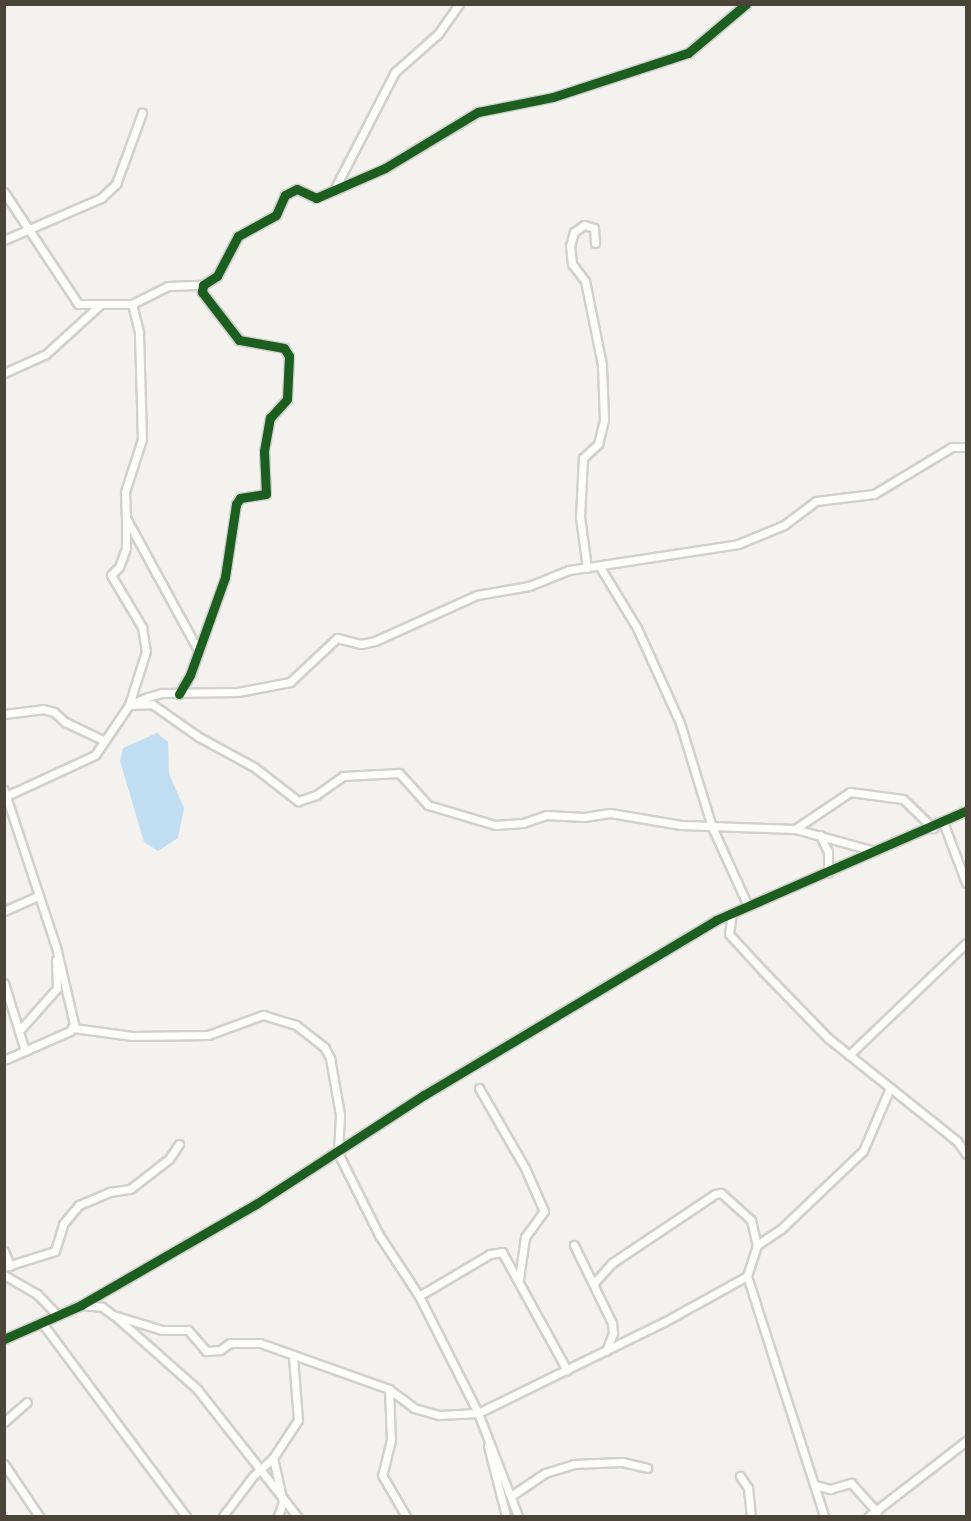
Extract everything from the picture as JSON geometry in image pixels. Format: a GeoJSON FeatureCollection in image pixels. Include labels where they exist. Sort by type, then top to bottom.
{"type":"FeatureCollection","features":[{"type":"Feature","properties":{"kind":"street"},"geometry":{"type":"LineString","coordinates":[[335,188],[395,72],[438,34],[459,4]]}},
{"type":"Feature","properties":{"kind":"street"},"geometry":{"type":"LineString","coordinates":[[4,192],[73,301],[78,304],[132,304],[168,286],[202,285],[217,276],[238,237],[276,215],[285,195],[297,189],[316,198],[385,168],[478,112],[553,97],[688,53],[746,4]]}},
{"type":"Feature","properties":{"kind":"street"},"geometry":{"type":"LineString","coordinates":[[4,240],[101,198],[116,184],[142,113]]}},
{"type":"Feature","properties":{"kind":"street"},"geometry":{"type":"LineString","coordinates":[[587,568],[580,517],[583,458],[598,444],[604,420],[602,365],[585,281],[572,264],[570,246],[574,232],[584,225],[594,228],[595,243]]}},
{"type":"Feature","properties":{"kind":"street"},"geometry":{"type":"LineString","coordinates":[[179,694],[190,675],[197,648],[225,577],[236,504],[240,498],[266,494],[264,451],[270,418],[287,399],[289,378],[284,348],[239,340],[202,292],[202,285]]}},
{"type":"Feature","properties":{"kind":"street"},"geometry":{"type":"LineString","coordinates":[[4,374],[46,354],[102,303]]}},
{"type":"Feature","properties":{"kind":"street"},"geometry":{"type":"LineString","coordinates":[[74,1028],[56,947],[5,794],[95,755],[129,705],[146,651],[142,627],[111,575],[119,567],[126,548],[126,492],[142,429],[139,333],[132,304]]}},
{"type":"Feature","properties":{"kind":"street"},"geometry":{"type":"LineString","coordinates":[[129,705],[162,693],[238,692],[290,682],[337,638],[361,644],[375,641],[477,595],[529,586],[587,568],[738,544],[784,525],[816,501],[874,494],[952,447],[966,447]]}},
{"type":"Feature","properties":{"kind":"street"},"geometry":{"type":"LineString","coordinates":[[126,518],[197,648]]}},
{"type":"Feature","properties":{"kind":"street"},"geometry":{"type":"LineString","coordinates":[[600,567],[637,628],[680,723],[712,827],[748,906]]}},
{"type":"Feature","properties":{"kind":"street"},"geometry":{"type":"LineString","coordinates":[[129,705],[152,704],[161,709],[199,737],[254,767],[298,801],[315,795],[343,776],[399,773],[428,805],[495,825],[523,823],[546,815],[584,817],[610,813],[712,827],[795,829],[838,844],[875,851]]}},
{"type":"Feature","properties":{"kind":"street"},"geometry":{"type":"LineString","coordinates":[[4,714],[42,709],[54,712],[65,722],[105,741]]}},
{"type":"Feature","properties":{"kind":"street"},"geometry":{"type":"LineString","coordinates":[[795,829],[850,792],[903,799],[933,828]]}},
{"type":"Feature","properties":{"kind":"street"},"geometry":{"type":"LineString","coordinates":[[4,1339],[42,1323],[56,1314],[81,1305],[338,1153],[424,1095],[732,913],[933,828],[966,811]]}},
{"type":"Feature","properties":{"kind":"street"},"geometry":{"type":"LineString","coordinates":[[943,822],[966,883]]}},
{"type":"Feature","properties":{"kind":"street"},"geometry":{"type":"LineString","coordinates":[[820,836],[828,852],[828,873]]}},
{"type":"Feature","properties":{"kind":"street"},"geometry":{"type":"LineString","coordinates":[[4,911],[38,896]]}},
{"type":"Feature","properties":{"kind":"street"},"geometry":{"type":"LineString","coordinates":[[732,913],[729,934],[828,1038],[889,1090],[957,1141],[966,1154]]}},
{"type":"Feature","properties":{"kind":"street"},"geometry":{"type":"LineString","coordinates":[[849,1055],[966,942]]}},
{"type":"Feature","properties":{"kind":"street"},"geometry":{"type":"LineString","coordinates":[[19,1031],[57,988],[56,947]]}},
{"type":"Feature","properties":{"kind":"street"},"geometry":{"type":"LineString","coordinates":[[5,986],[25,1051]]}},
{"type":"Feature","properties":{"kind":"street"},"geometry":{"type":"LineString","coordinates":[[4,1060],[74,1028],[132,1036],[208,1035],[256,1015],[296,1025],[318,1041],[330,1058],[340,1116],[338,1153],[380,1235],[419,1296],[478,1413],[518,1516]]}},
{"type":"Feature","properties":{"kind":"street"},"geometry":{"type":"LineString","coordinates":[[479,1088],[525,1168],[544,1211],[525,1236],[519,1279]]}},
{"type":"Feature","properties":{"kind":"street"},"geometry":{"type":"LineString","coordinates":[[757,1245],[782,1229],[855,1161],[876,1126],[889,1090]]}},
{"type":"Feature","properties":{"kind":"street"},"geometry":{"type":"LineString","coordinates":[[4,1251],[7,1267],[55,1251],[63,1224],[79,1204],[110,1192],[130,1189],[169,1160],[179,1144]]}},
{"type":"Feature","properties":{"kind":"street"},"geometry":{"type":"LineString","coordinates":[[594,1283],[612,1263],[715,1194],[721,1194],[751,1220],[757,1245],[747,1276],[824,1516]]}},
{"type":"Feature","properties":{"kind":"street"},"geometry":{"type":"LineString","coordinates":[[574,1245],[612,1323],[613,1333],[606,1351]]}},
{"type":"Feature","properties":{"kind":"street"},"geometry":{"type":"LineString","coordinates":[[419,1296],[498,1251],[507,1256],[567,1370]]}},
{"type":"Feature","properties":{"kind":"street"},"geometry":{"type":"LineString","coordinates":[[4,1275],[37,1294],[56,1314]]}},
{"type":"Feature","properties":{"kind":"street"},"geometry":{"type":"LineString","coordinates":[[113,1315],[162,1330],[188,1330],[206,1351],[247,1341],[389,1389],[414,1408],[439,1415],[478,1413],[606,1351],[747,1276]]}},
{"type":"Feature","properties":{"kind":"street"},"geometry":{"type":"LineString","coordinates":[[81,1305],[102,1307],[197,1389],[296,1514]]}},
{"type":"Feature","properties":{"kind":"street"},"geometry":{"type":"LineString","coordinates":[[42,1323],[186,1516]]}},
{"type":"Feature","properties":{"kind":"street"},"geometry":{"type":"LineString","coordinates":[[223,1516],[261,1468],[273,1458],[298,1420],[293,1357]]}},
{"type":"Feature","properties":{"kind":"street"},"geometry":{"type":"LineString","coordinates":[[389,1389],[391,1440],[382,1475],[406,1516]]}},
{"type":"Feature","properties":{"kind":"street"},"geometry":{"type":"LineString","coordinates":[[4,1422],[27,1402]]}},
{"type":"Feature","properties":{"kind":"street"},"geometry":{"type":"LineString","coordinates":[[486,1434],[490,1466],[506,1516]]}},
{"type":"Feature","properties":{"kind":"street"},"geometry":{"type":"LineString","coordinates":[[869,1516],[966,1441]]}},
{"type":"Feature","properties":{"kind":"street"},"geometry":{"type":"LineString","coordinates":[[273,1458],[282,1497],[278,1516],[296,1514]]}},
{"type":"Feature","properties":{"kind":"street"},"geometry":{"type":"LineString","coordinates":[[511,1496],[545,1473],[574,1464],[622,1462],[647,1468]]}},
{"type":"Feature","properties":{"kind":"street"},"geometry":{"type":"LineString","coordinates":[[4,1464],[39,1516]]}},
{"type":"Feature","properties":{"kind":"street"},"geometry":{"type":"LineString","coordinates":[[740,1476],[747,1488],[751,1516]]}},
{"type":"Feature","properties":{"kind":"street"},"geometry":{"type":"LineString","coordinates":[[815,1485],[830,1489],[851,1484],[877,1512]]}},
{"type":"Feature","properties":{"kind":"water"},"geometry":{"type":"Polygon","coordinates":[[[157,733],[168,742],[169,774],[184,808],[178,838],[158,851],[144,842],[120,761],[123,748],[157,733]]]}},
{"type":"Feature","properties":{"kind":"cycle path"},"geometry":{"type":"LineString","coordinates":[[179,694],[190,675],[225,577],[236,504],[240,498],[266,494],[264,451],[270,418],[287,399],[289,356],[284,348],[239,340],[202,292],[203,285],[217,276],[238,236],[276,215],[285,195],[297,189],[316,198],[385,168],[478,112],[553,97],[688,53],[746,4]]}},
{"type":"Feature","properties":{"kind":"cycle path"},"geometry":{"type":"LineString","coordinates":[[4,1339],[81,1305],[256,1204],[424,1095],[716,920],[966,811]]}}]}
